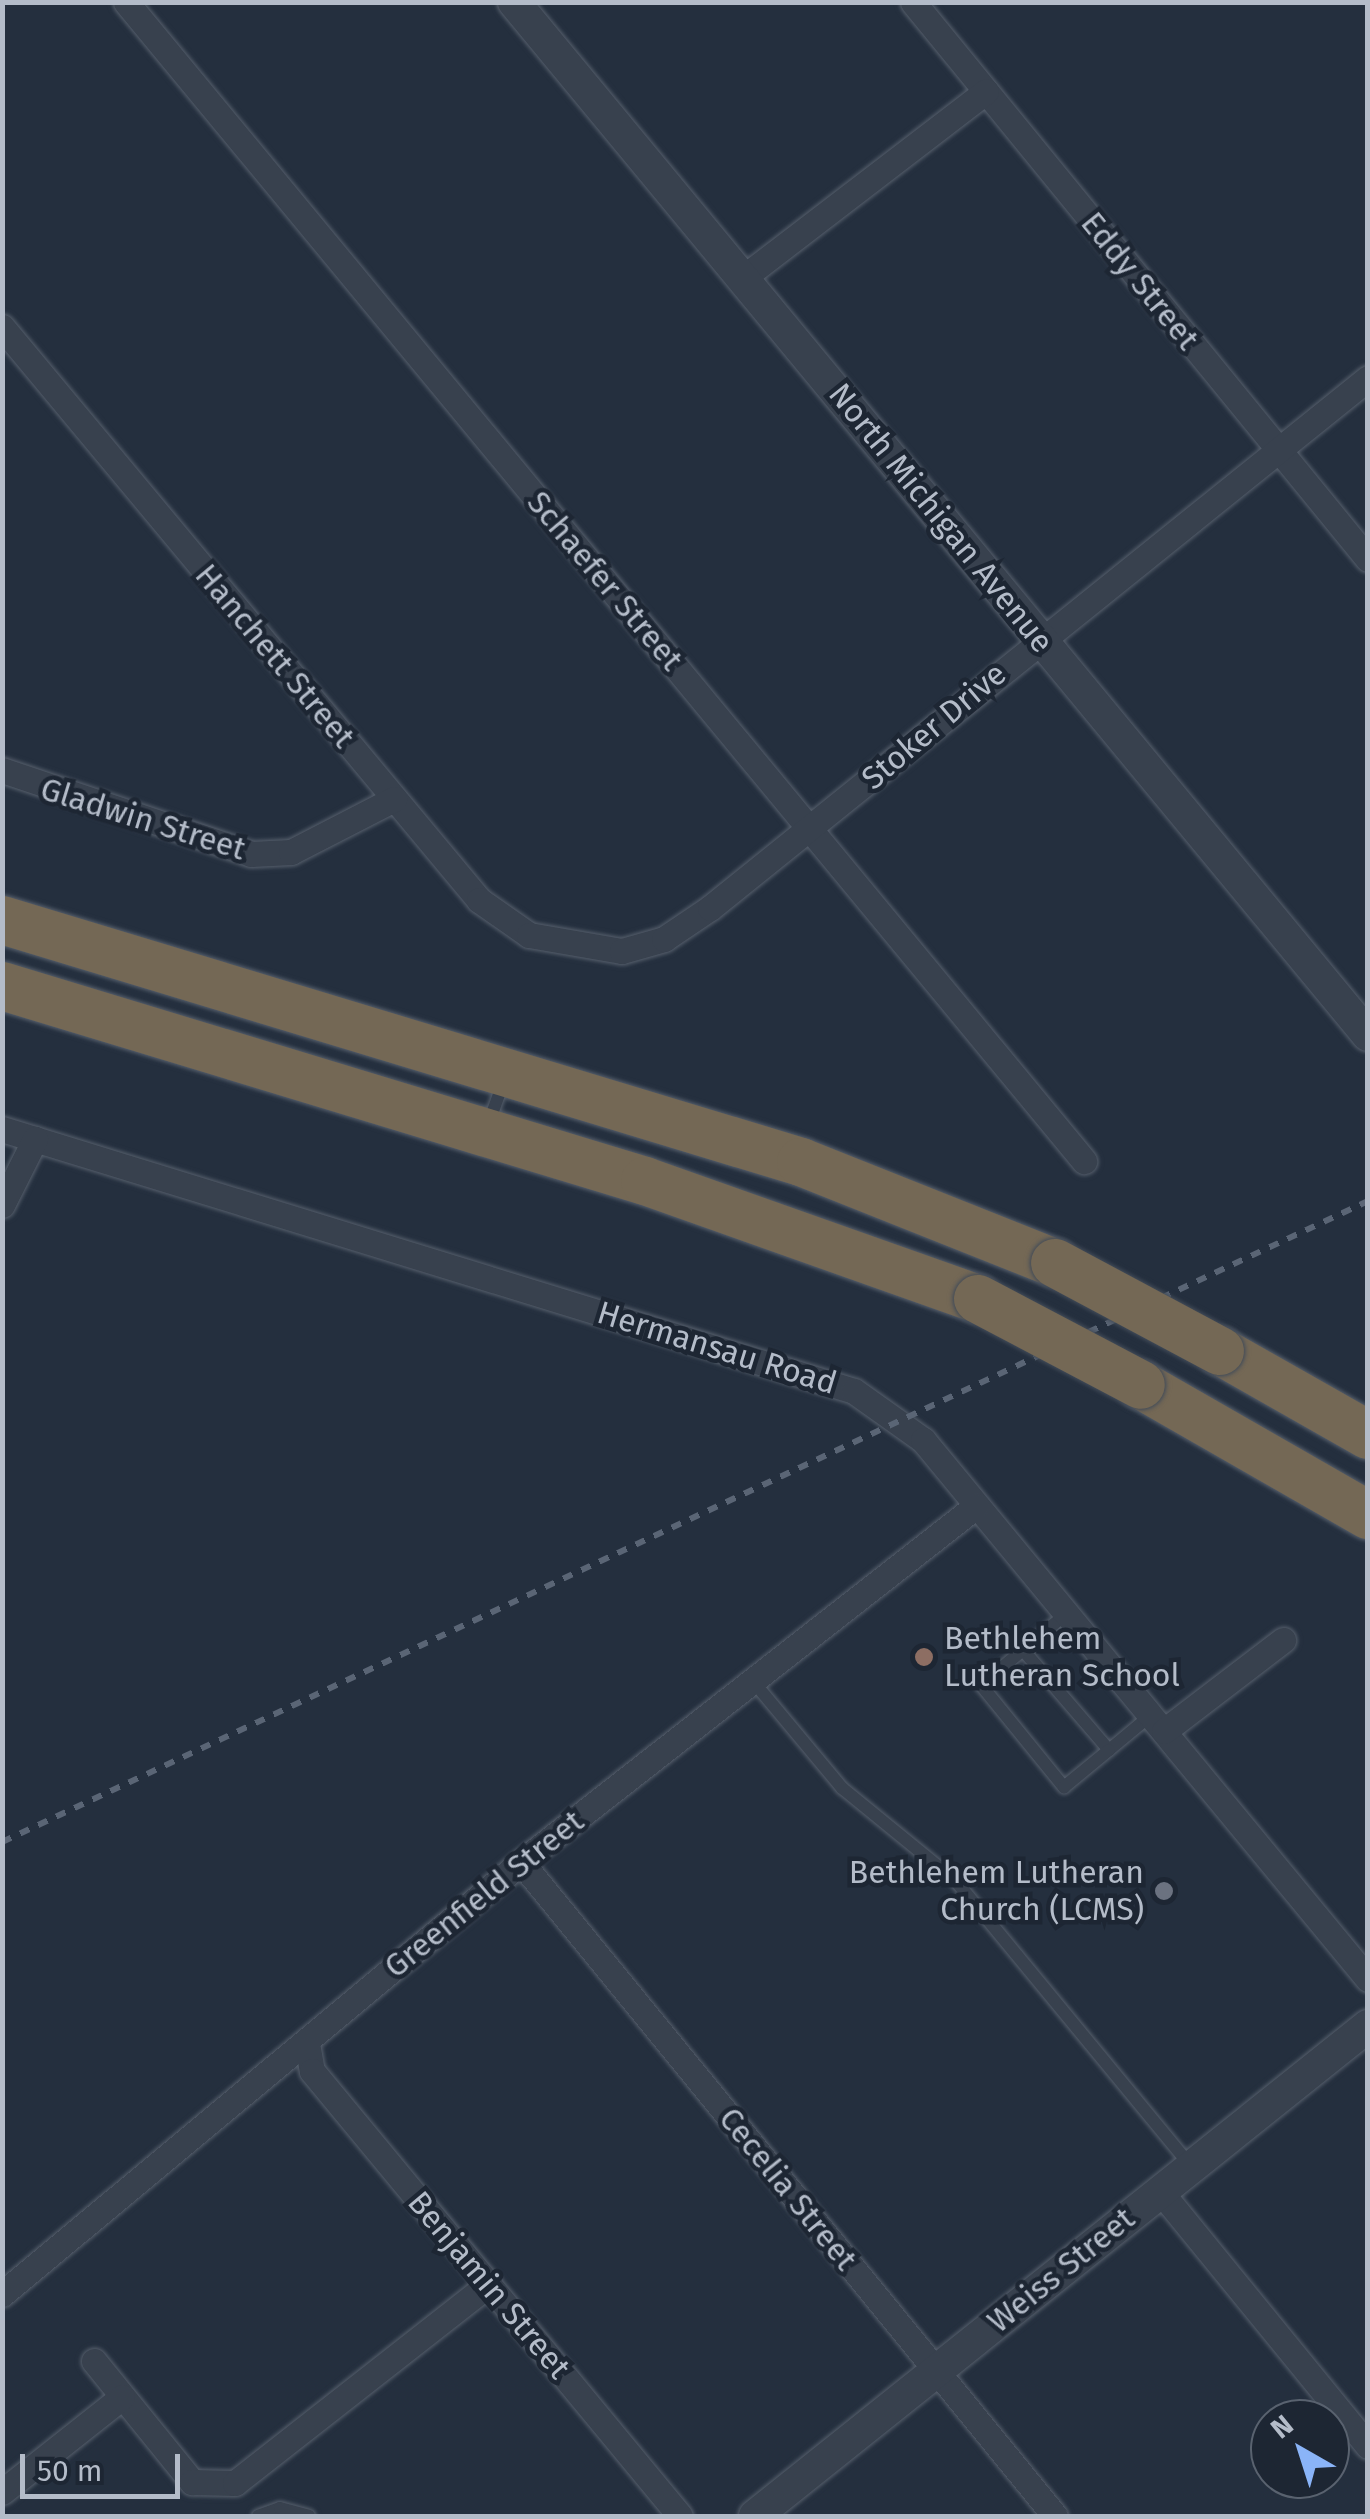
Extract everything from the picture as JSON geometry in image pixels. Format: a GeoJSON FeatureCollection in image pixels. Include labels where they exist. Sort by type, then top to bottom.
{"type":"FeatureCollection","features":[{"type":"Feature","properties":{"kind":"highway"},"geometry":{"type":"LineString","coordinates":[[2,920],[801,1162],[1055,1264],[1368,1435]]}},
{"type":"Feature","properties":{"kind":"highway"},"geometry":{"type":"LineString","coordinates":[[2,986],[486,1132],[978,1299],[1141,1385],[1368,1515]]}},
{"type":"Feature","properties":{"kind":"street","name":"Schaefer Street"},"geometry":{"type":"LineString","coordinates":[[126,2],[1084,1161]]}},
{"type":"Feature","properties":{"kind":"street","name":"North Michigan Avenue"},"geometry":{"type":"LineString","coordinates":[[514,2],[1368,1035]]}},
{"type":"Feature","properties":{"kind":"street","name":"Eddy Street"},"geometry":{"type":"LineString","coordinates":[[913,2],[1368,559]]}},
{"type":"Feature","properties":{"kind":"street"},"geometry":{"type":"LineString","coordinates":[[744,277],[986,90]]}},
{"type":"Feature","properties":{"kind":"street","name":"Hanchett Street"},"geometry":{"type":"LineString","coordinates":[[2,327],[479,900],[529,936],[575,948]]}},
{"type":"Feature","properties":{"kind":"street","name":"Stoker Drive"},"geometry":{"type":"LineString","coordinates":[[575,948],[622,951],[664,939],[810,828],[1040,638],[1368,378]]}},
{"type":"Feature","properties":{"kind":"street","name":"Gladwin Street"},"geometry":{"type":"LineString","coordinates":[[2,770],[251,854],[291,852],[394,799]]}},
{"type":"Feature","properties":{"kind":"street","name":"Hermansau Road"},"geometry":{"type":"LineString","coordinates":[[2,1129],[824,1378],[923,1440],[1368,1979]]}},
{"type":"Feature","properties":{"kind":"street"},"geometry":{"type":"LineString","coordinates":[[2,1204],[36,1139]]}},
{"type":"Feature","properties":{"kind":"street","name":"Greenfield Street"},"geometry":{"type":"LineString","coordinates":[[2,2294],[308,2049],[327,2023],[521,1862],[750,1677],[976,1506]]}},
{"type":"Feature","properties":{"kind":"street"},"geometry":{"type":"LineString","coordinates":[[1158,1723],[1284,1640]]}},
{"type":"Feature","properties":{"kind":"street","name":"Cecelia Street"},"geometry":{"type":"LineString","coordinates":[[521,1862],[1055,2516]]}},
{"type":"Feature","properties":{"kind":"street","name":"Weiss Street"},"geometry":{"type":"LineString","coordinates":[[755,2516],[1368,2026]]}},
{"type":"Feature","properties":{"kind":"street","name":"Benjamin Street"},"geometry":{"type":"LineString","coordinates":[[308,2049],[312,2071],[680,2516]]}},
{"type":"Feature","properties":{"kind":"street"},"geometry":{"type":"LineString","coordinates":[[1160,2191],[1368,2446]]}},
{"type":"Feature","properties":{"kind":"street"},"geometry":{"type":"LineString","coordinates":[[94,2361],[192,2482],[212,2488],[235,2484],[489,2284]]}},
{"type":"Feature","properties":{"kind":"street"},"geometry":{"type":"LineString","coordinates":[[2,2492],[122,2397]]}},
{"type":"Feature","properties":{"kind":"lane"},"geometry":{"type":"LineString","coordinates":[[486,1132],[507,1070]]}},
{"type":"Feature","properties":{"kind":"lane"},"geometry":{"type":"LineString","coordinates":[[1066,1614],[981,1685],[1064,1787],[1109,1750],[1158,1723]]}},
{"type":"Feature","properties":{"kind":"lane"},"geometry":{"type":"LineString","coordinates":[[1023,1650],[1109,1750]]}},
{"type":"Feature","properties":{"kind":"lane"},"geometry":{"type":"LineString","coordinates":[[750,1677],[842,1788],[955,1880],[1191,2167]]}},
{"type":"Feature","properties":{"kind":"lane"},"geometry":{"type":"LineString","coordinates":[[258,2516],[280,2508],[308,2516]]}},
{"type":"Feature","properties":{"kind":"railway"},"geometry":{"type":"LineString","coordinates":[[2,1842],[1368,1201]]}},
{"type":"Feature","properties":{"kind":"place","name":"Bethlehem Lutheran School"},"geometry":{"type":"Point","coordinates":[924,1657]}},
{"type":"Feature","properties":{"kind":"place","name":"Bethlehem Lutheran Church (LCMS)"},"geometry":{"type":"Point","coordinates":[1164,1891]}}]}
